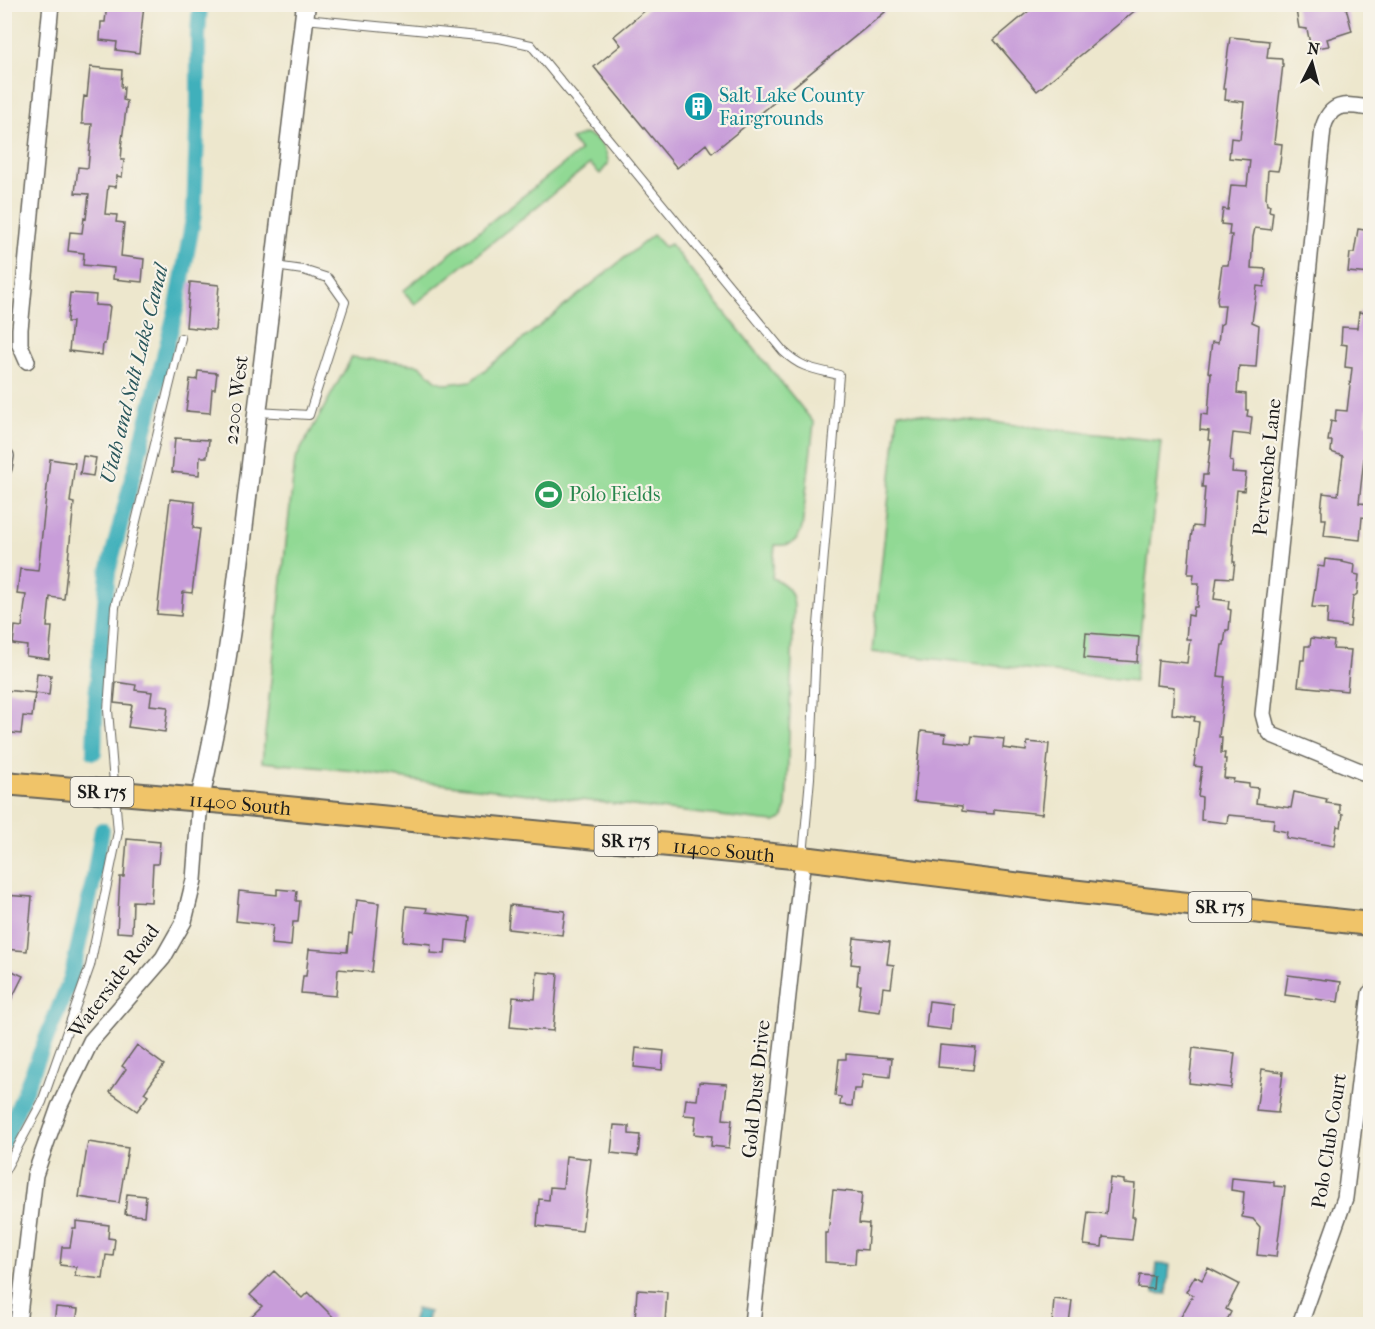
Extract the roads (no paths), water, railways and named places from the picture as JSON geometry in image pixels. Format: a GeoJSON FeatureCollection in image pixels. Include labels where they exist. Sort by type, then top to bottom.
{"type":"FeatureCollection","features":[{"type":"Feature","properties":{"kind":"main road","name":"11400 South"},"geometry":{"type":"LineString","coordinates":[[4,783],[803,858],[1070,891],[1371,924]]}},
{"type":"Feature","properties":{"kind":"street"},"geometry":{"type":"LineString","coordinates":[[27,361],[20,345],[20,328],[51,4]]}},
{"type":"Feature","properties":{"kind":"street","name":"2200 West"},"geometry":{"type":"LineString","coordinates":[[200,800],[219,708],[232,623],[305,12]]}},
{"type":"Feature","properties":{"kind":"street","name":"Pervenche Lane"},"geometry":{"type":"LineString","coordinates":[[1371,108],[1343,105],[1335,108],[1329,113],[1323,128],[1263,714],[1267,729],[1272,735],[1371,775]]}},
{"type":"Feature","properties":{"kind":"street","name":"Waterside Road"},"geometry":{"type":"LineString","coordinates":[[18,1324],[35,1175],[59,1107],[91,1041],[164,958],[184,921],[194,880],[200,800]]}},
{"type":"Feature","properties":{"kind":"street","name":"Gold Dust Drive"},"geometry":{"type":"LineString","coordinates":[[752,1324],[803,858]]}},
{"type":"Feature","properties":{"kind":"street","name":"Polo Club Court"},"geometry":{"type":"LineString","coordinates":[[1300,1324],[1345,1198],[1371,993]]}},
{"type":"Feature","properties":{"kind":"lane"},"geometry":{"type":"LineString","coordinates":[[305,12],[499,38],[531,45],[783,351],[795,362],[811,369],[839,375],[816,649],[810,778],[803,858]]}},
{"type":"Feature","properties":{"kind":"lane"},"geometry":{"type":"LineString","coordinates":[[257,412],[309,415],[345,302],[328,278],[303,270],[275,266]]}},
{"type":"Feature","properties":{"kind":"lane"},"geometry":{"type":"LineString","coordinates":[[4,1172],[42,1102],[90,966],[118,832],[108,710],[115,607],[181,338]]}},
{"type":"Feature","properties":{"kind":"water"},"geometry":{"type":"Polygon","coordinates":[[[1157,1264],[1170,1265],[1167,1294],[1154,1293],[1157,1264]]]}},
{"type":"Feature","properties":{"kind":"water"},"geometry":{"type":"Polygon","coordinates":[[[416,1309],[429,1312],[426,1324],[412,1324],[416,1309]]]}},
{"type":"Feature","properties":{"kind":"waterway","name":"Utah and Salt Lake Canal"},"geometry":{"type":"LineString","coordinates":[[94,752],[96,697],[108,572],[177,306],[194,214],[200,4]]}},
{"type":"Feature","properties":{"kind":"waterway","name":"Utah and Salt Lake Canal"},"geometry":{"type":"LineString","coordinates":[[4,1142],[71,978],[93,882],[102,830]]}},
{"type":"Feature","properties":{"kind":"place","name":"Salt Lake County Fairgrounds"},"geometry":{"type":"Point","coordinates":[698,106]}},
{"type":"Feature","properties":{"kind":"place","name":"Polo Fields"},"geometry":{"type":"Point","coordinates":[548,494]}}]}
